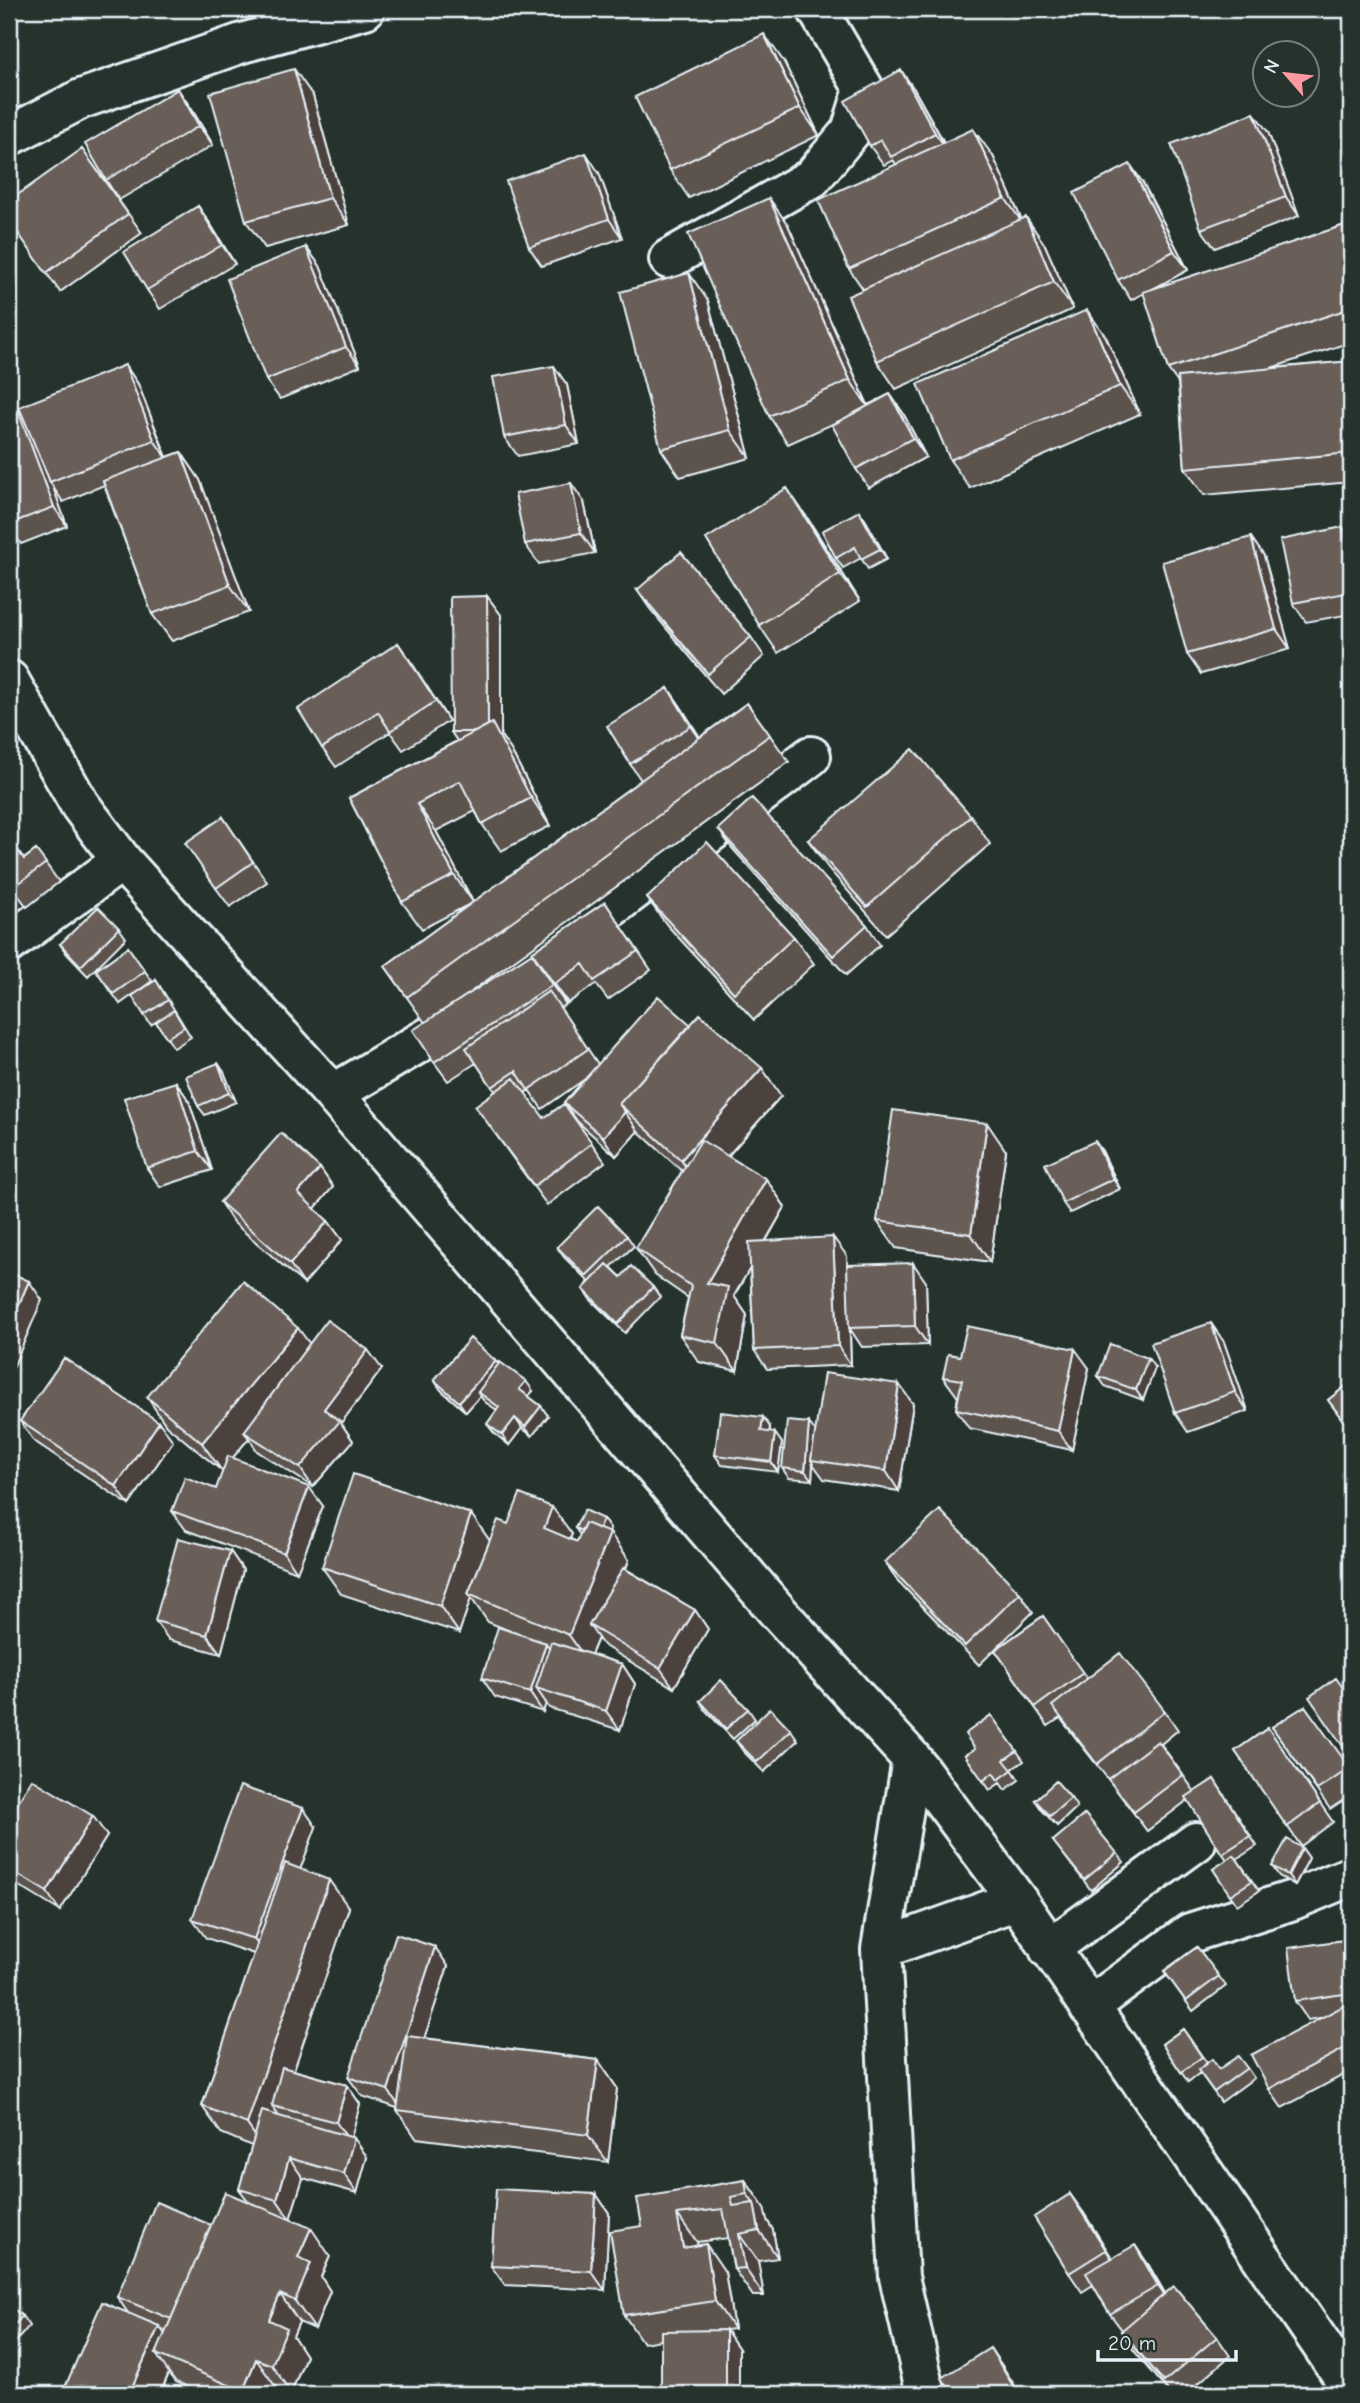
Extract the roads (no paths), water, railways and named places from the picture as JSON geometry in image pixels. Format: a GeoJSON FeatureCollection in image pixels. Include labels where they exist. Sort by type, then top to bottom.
{"type":"FeatureCollection","features":[{"type":"Feature","properties":{"kind":"street"},"geometry":{"type":"LineString","coordinates":[[9,136],[81,99],[242,43],[365,9]]}},
{"type":"Feature","properties":{"kind":"street"},"geometry":{"type":"LineString","coordinates":[[669,259],[812,178],[851,131],[864,89],[817,9]]}},
{"type":"Feature","properties":{"kind":"street"},"geometry":{"type":"LineString","coordinates":[[9,680],[80,805],[122,862],[333,1094],[779,1613],[912,1759],[1017,1900],[1351,2388]]}},
{"type":"Feature","properties":{"kind":"street"},"geometry":{"type":"LineString","coordinates":[[333,1094],[483,1005],[811,756]]}},
{"type":"Feature","properties":{"kind":"street"},"geometry":{"type":"LineString","coordinates":[[9,943],[122,862]]}},
{"type":"Feature","properties":{"kind":"street"},"geometry":{"type":"LineString","coordinates":[[912,1759],[881,1949],[899,2277],[926,2394]]}},
{"type":"Feature","properties":{"kind":"street"},"geometry":{"type":"LineString","coordinates":[[1049,1949],[1196,1842]]}},
{"type":"Feature","properties":{"kind":"street"},"geometry":{"type":"LineString","coordinates":[[1089,2007],[1190,1933],[1293,1900],[1351,1876]]}},
{"type":"Feature","properties":{"kind":"street"},"geometry":{"type":"LineString","coordinates":[[881,1949],[1017,1900]]}}]}
